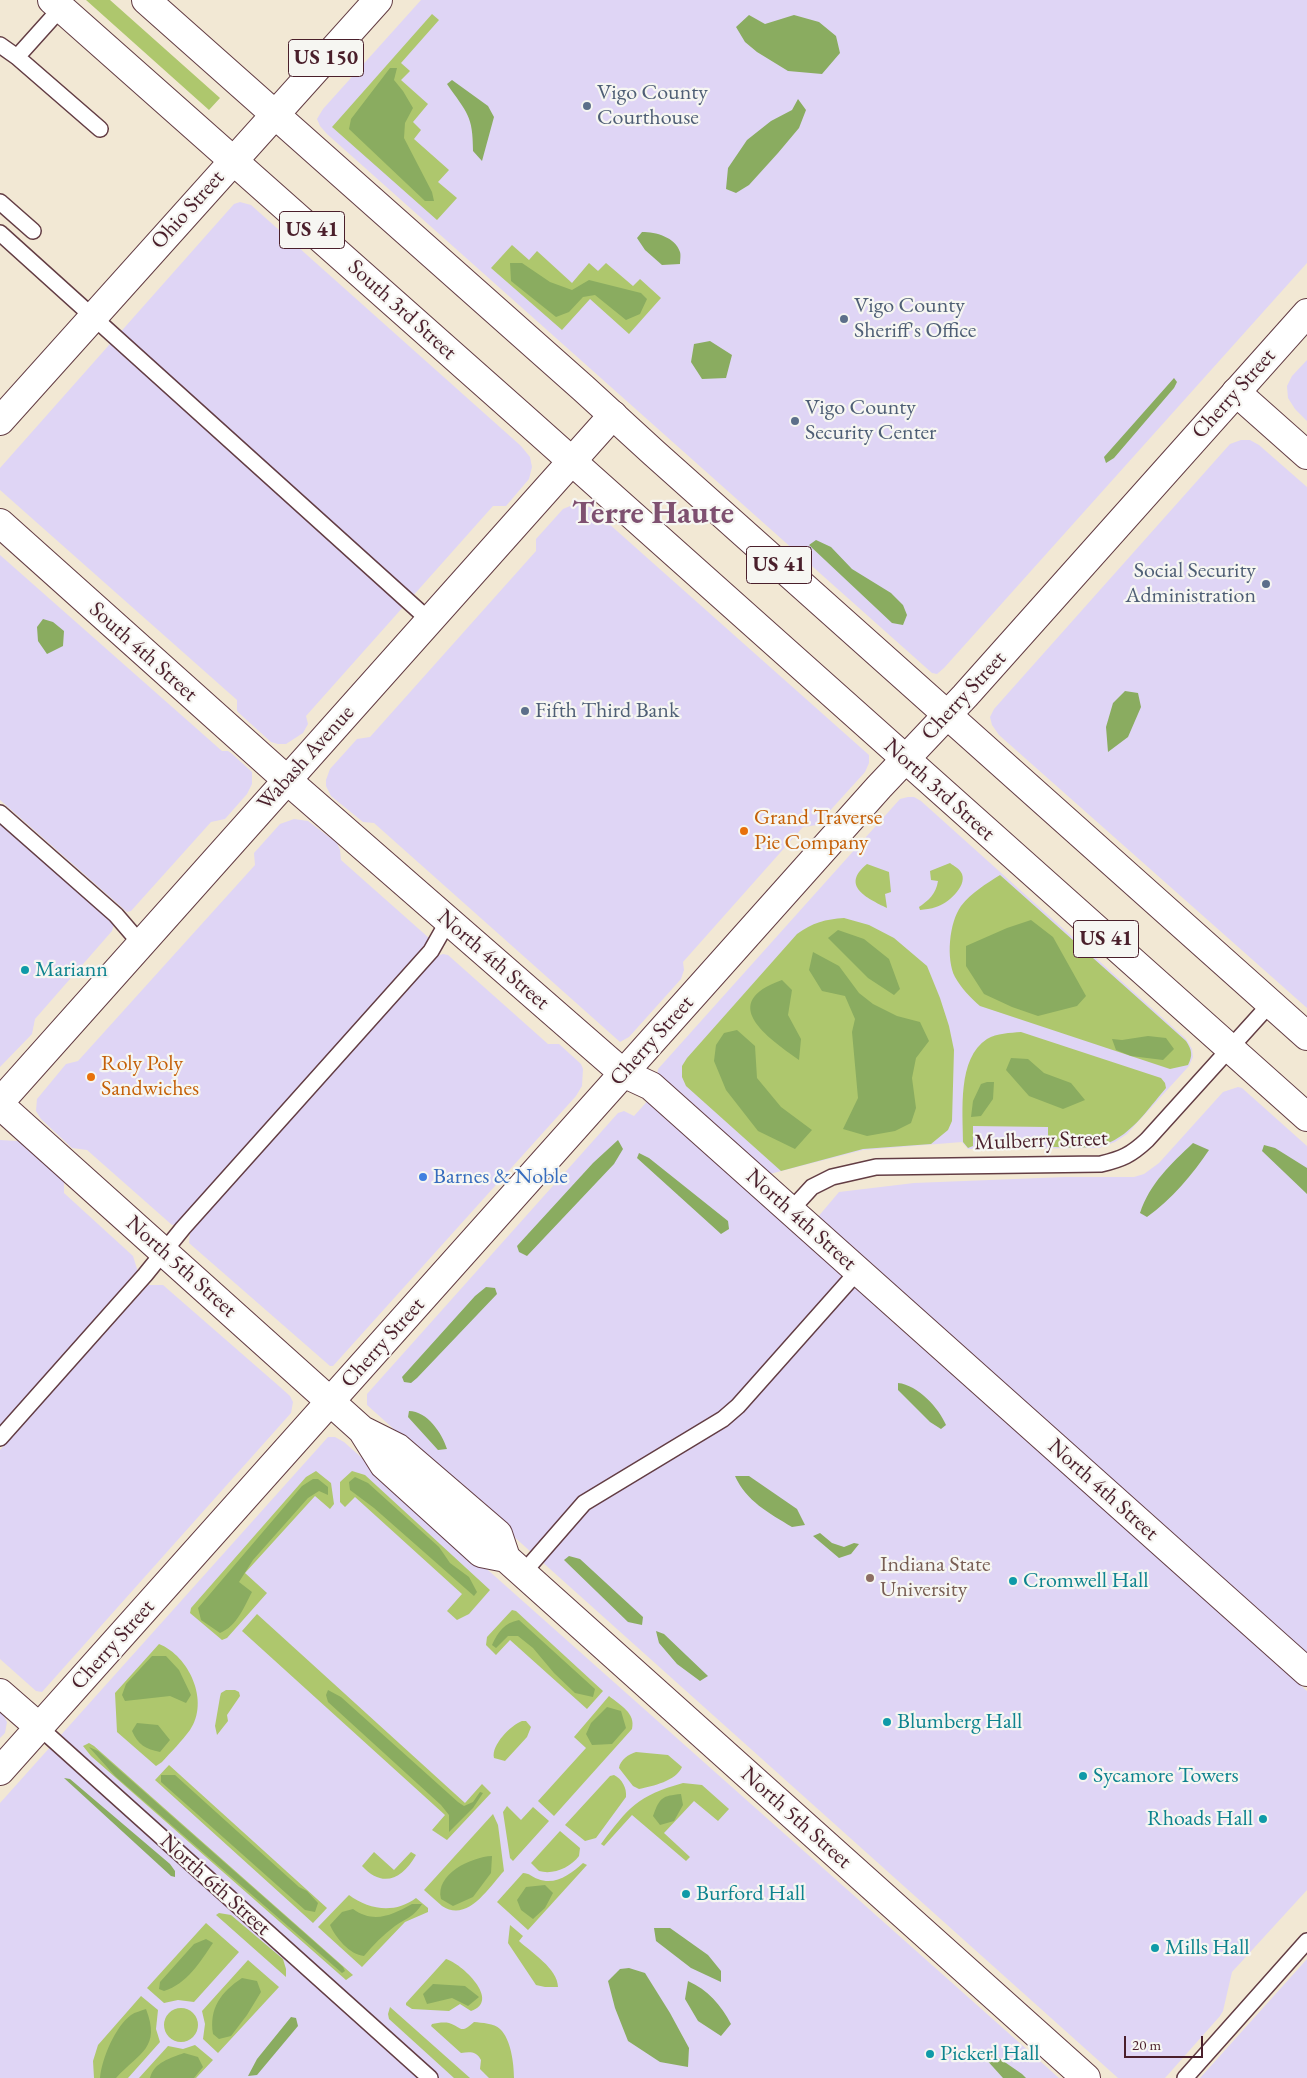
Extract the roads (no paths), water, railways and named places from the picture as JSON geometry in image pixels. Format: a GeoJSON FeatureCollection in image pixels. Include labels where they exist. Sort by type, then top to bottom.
{"type":"FeatureCollection","features":[{"type":"Feature","properties":{"kind":"main road","name":"US 41"},"geometry":{"type":"LineString","coordinates":[[146,0],[1307,1036]]}},
{"type":"Feature","properties":{"kind":"main road","name":"Ohio Street"},"geometry":{"type":"LineString","coordinates":[[0,421],[378,0]]}},
{"type":"Feature","properties":{"kind":"main road","name":"South 3rd Street"},"geometry":{"type":"LineString","coordinates":[[56,4],[572,461]]}},
{"type":"Feature","properties":{"kind":"main road","name":"Cherry Street"},"geometry":{"type":"LineString","coordinates":[[0,1771],[1307,313]]}},
{"type":"Feature","properties":{"kind":"main road"},"geometry":{"type":"LineString","coordinates":[[1236,392],[1307,455]]}},
{"type":"Feature","properties":{"kind":"main road","name":"Wabash Avenue"},"geometry":{"type":"LineString","coordinates":[[0,1103],[613,415]]}},
{"type":"Feature","properties":{"kind":"main road","name":"North 3rd Street"},"geometry":{"type":"LineString","coordinates":[[572,461],[1307,1117]]}},
{"type":"Feature","properties":{"kind":"main road","name":"South 4th Street"},"geometry":{"type":"LineString","coordinates":[[0,523],[287,780]]}},
{"type":"Feature","properties":{"kind":"main road","name":"North 4th Street"},"geometry":{"type":"LineString","coordinates":[[287,780],[623,1074],[651,1086],[1307,1672]]}},
{"type":"Feature","properties":{"kind":"main road","name":"North 5th Street"},"geometry":{"type":"LineString","coordinates":[[0,1103],[362,1430],[384,1465],[481,1553],[514,1565],[1086,2078]]}},
{"type":"Feature","properties":{"kind":"main road","name":"North 6th Street"},"geometry":{"type":"LineString","coordinates":[[0,1693],[39,1727]]}},
{"type":"Feature","properties":{"kind":"lane"},"geometry":{"type":"LineString","coordinates":[[18,57],[56,4]]}},
{"type":"Feature","properties":{"kind":"lane"},"geometry":{"type":"LineString","coordinates":[[0,45],[18,57],[100,129]]}},
{"type":"Feature","properties":{"kind":"lane"},"geometry":{"type":"LineString","coordinates":[[0,202],[33,231]]}},
{"type":"Feature","properties":{"kind":"lane"},"geometry":{"type":"LineString","coordinates":[[0,233],[429,620]]}},
{"type":"Feature","properties":{"kind":"lane"},"geometry":{"type":"LineString","coordinates":[[0,813],[116,915],[141,944]]}},
{"type":"Feature","properties":{"kind":"lane"},"geometry":{"type":"LineString","coordinates":[[0,1438],[183,1228],[431,951],[448,921]]}},
{"type":"Feature","properties":{"kind":"lane","name":"Mulberry Street"},"geometry":{"type":"LineString","coordinates":[[790,1211],[812,1187],[832,1177],[876,1167],[1093,1164],[1117,1160],[1133,1153],[1147,1140],[1270,1004]]}},
{"type":"Feature","properties":{"kind":"lane"},"geometry":{"type":"LineString","coordinates":[[514,1565],[584,1503],[723,1419],[738,1406],[858,1271]]}},
{"type":"Feature","properties":{"kind":"lane","name":"North 6th Street"},"geometry":{"type":"LineString","coordinates":[[39,1727],[430,2078]]}},
{"type":"Feature","properties":{"kind":"lane"},"geometry":{"type":"LineString","coordinates":[[1185,2078],[1307,1941]]}},
{"type":"Feature","properties":{"kind":"place","name":"Vigo County Courthouse"},"geometry":{"type":"Point","coordinates":[587,106]}},
{"type":"Feature","properties":{"kind":"place","name":"Vigo County Sheriff's Office"},"geometry":{"type":"Point","coordinates":[844,319]}},
{"type":"Feature","properties":{"kind":"place","name":"Vigo County Security Center"},"geometry":{"type":"Point","coordinates":[795,421]}},
{"type":"Feature","properties":{"kind":"place","name":"Social Security Administration"},"geometry":{"type":"Point","coordinates":[1266,584]}},
{"type":"Feature","properties":{"kind":"place","name":"Fifth Third Bank"},"geometry":{"type":"Point","coordinates":[525,711]}},
{"type":"Feature","properties":{"kind":"place","name":"Grand Traverse Pie Company"},"geometry":{"type":"Point","coordinates":[744,831]}},
{"type":"Feature","properties":{"kind":"place","name":"Mariann"},"geometry":{"type":"Point","coordinates":[25,970]}},
{"type":"Feature","properties":{"kind":"place","name":"Roly Poly Sandwiches"},"geometry":{"type":"Point","coordinates":[91,1077]}},
{"type":"Feature","properties":{"kind":"place","name":"Barnes & Noble"},"geometry":{"type":"Point","coordinates":[423,1177]}},
{"type":"Feature","properties":{"kind":"place","name":"Indiana State University"},"geometry":{"type":"Point","coordinates":[870,1578]}},
{"type":"Feature","properties":{"kind":"place","name":"Cromwell Hall"},"geometry":{"type":"Point","coordinates":[1013,1581]}},
{"type":"Feature","properties":{"kind":"place","name":"Blumberg Hall"},"geometry":{"type":"Point","coordinates":[887,1722]}},
{"type":"Feature","properties":{"kind":"place","name":"Sycamore Towers"},"geometry":{"type":"Point","coordinates":[1083,1776]}},
{"type":"Feature","properties":{"kind":"place","name":"Rhoads Hall"},"geometry":{"type":"Point","coordinates":[1263,1819]}},
{"type":"Feature","properties":{"kind":"place","name":"Burford Hall"},"geometry":{"type":"Point","coordinates":[686,1894]}},
{"type":"Feature","properties":{"kind":"place","name":"Mills Hall"},"geometry":{"type":"Point","coordinates":[1155,1948]}},
{"type":"Feature","properties":{"kind":"place","name":"Pickerl Hall"},"geometry":{"type":"Point","coordinates":[930,2054]}},
{"type":"Feature","properties":{"kind":"district","name":"Terre Haute"},"geometry":{"type":"Point","coordinates":[653,514]}}]}
